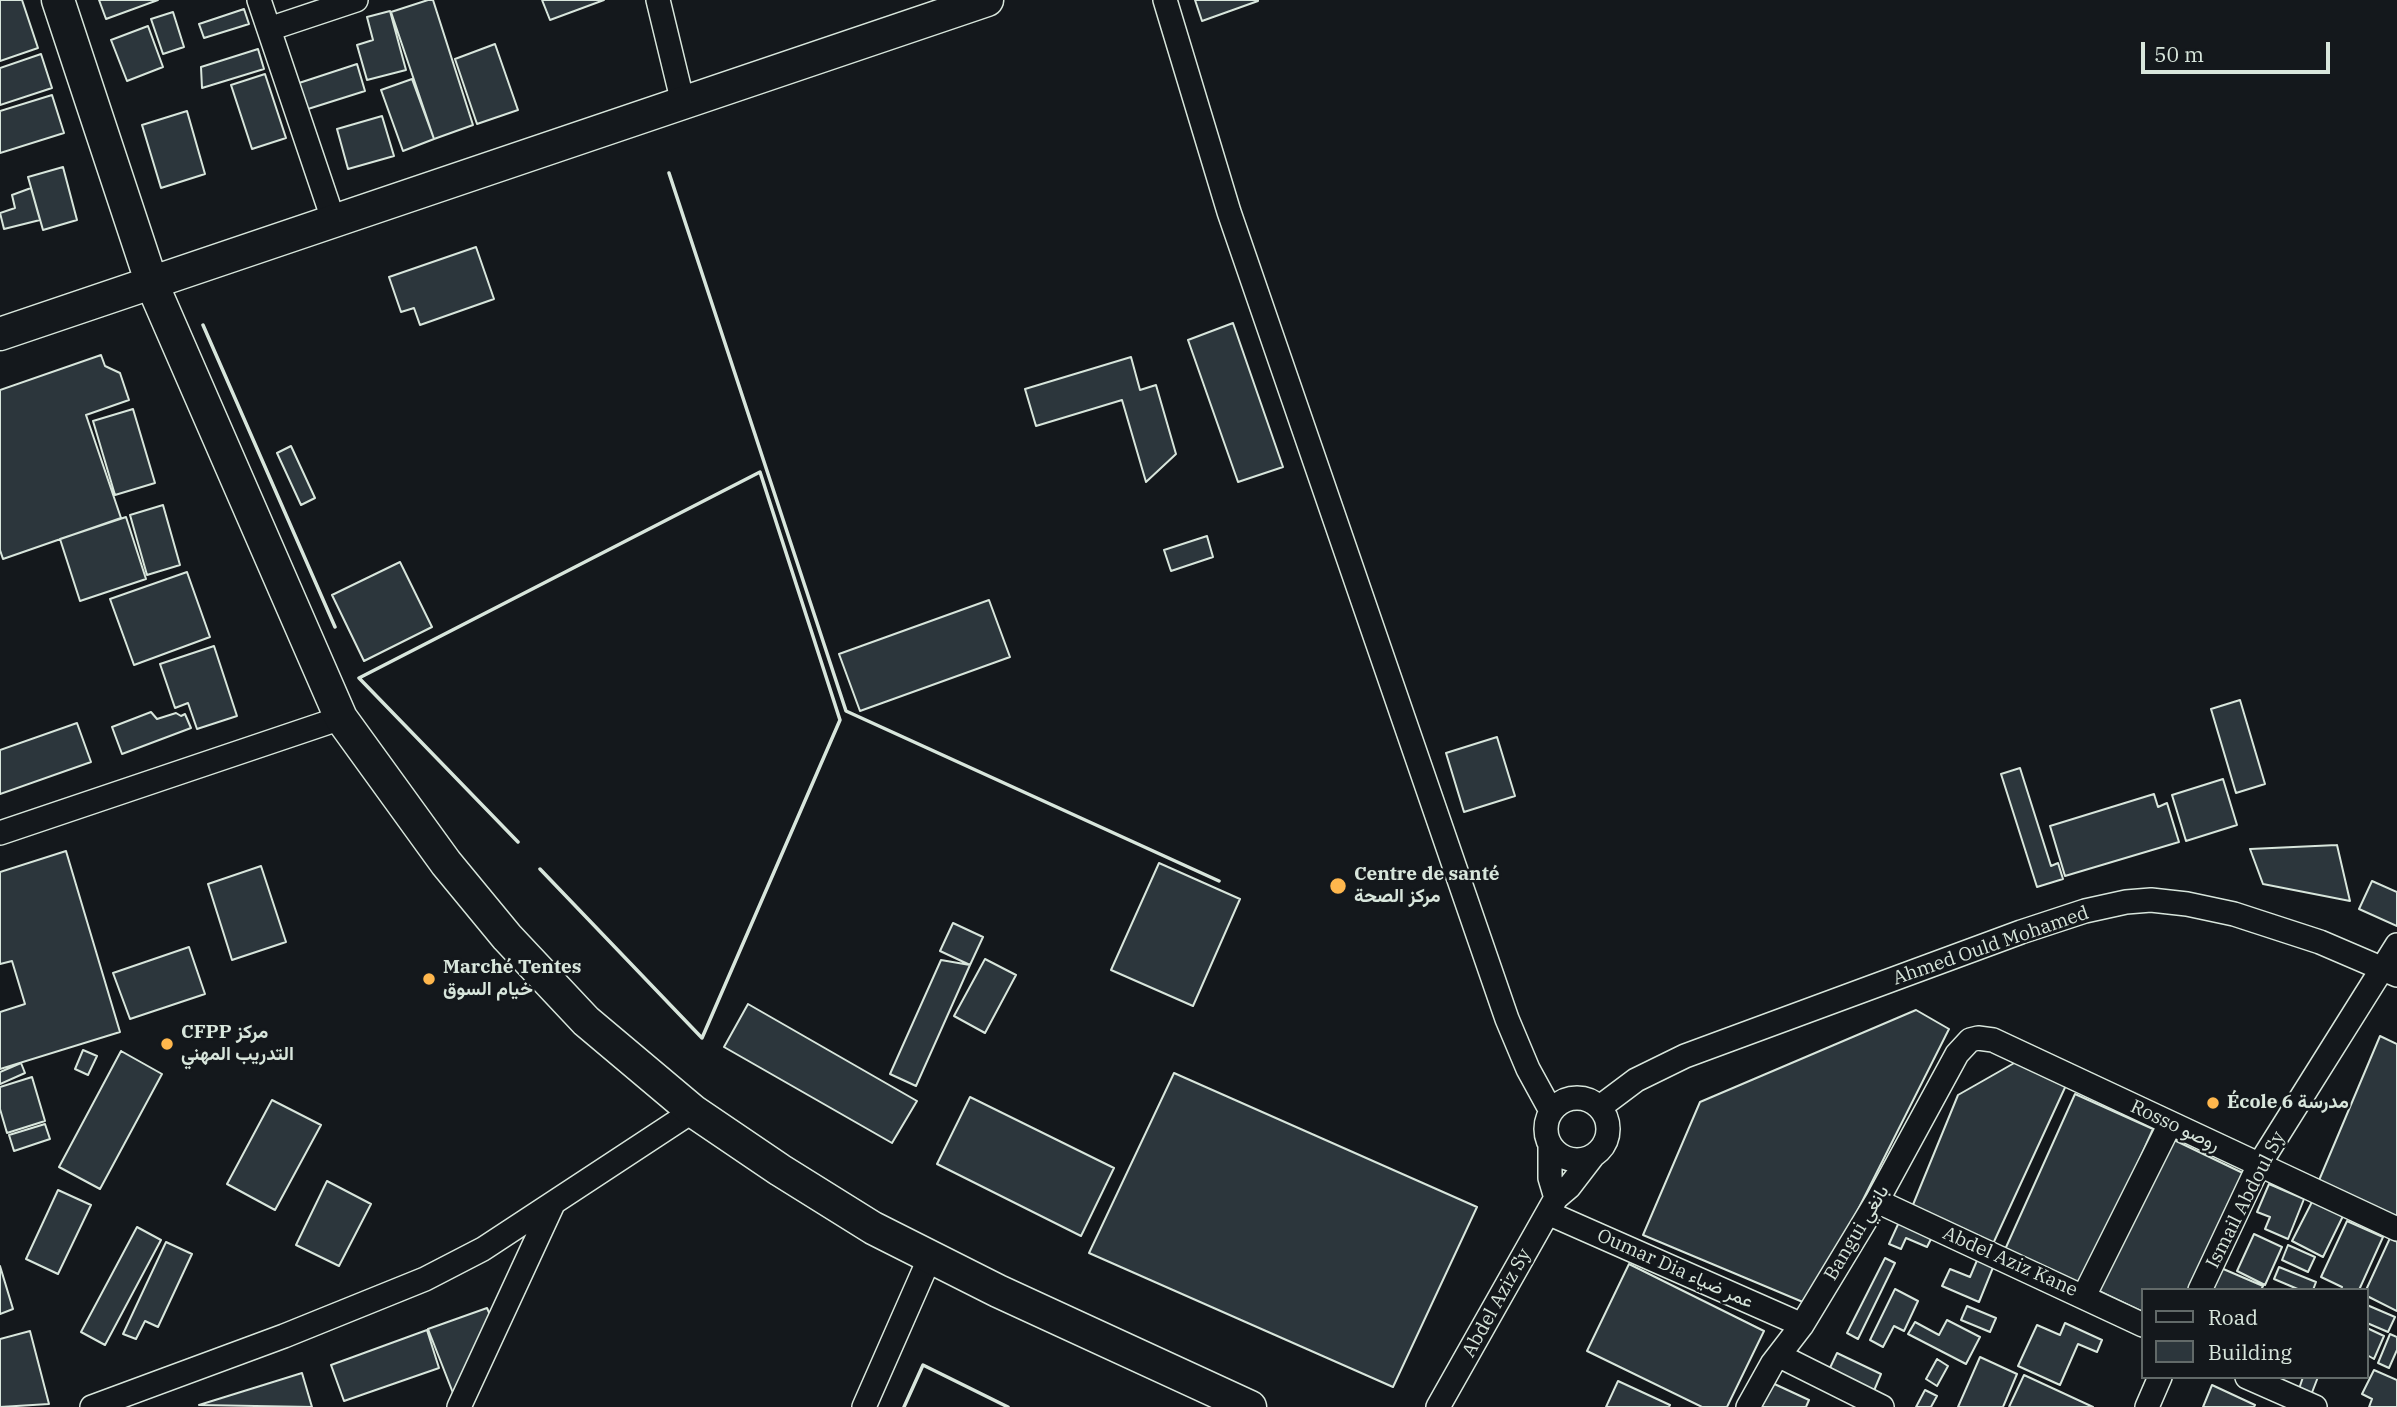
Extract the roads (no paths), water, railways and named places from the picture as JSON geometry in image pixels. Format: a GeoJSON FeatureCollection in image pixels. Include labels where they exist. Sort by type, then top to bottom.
{"type":"FeatureCollection","features":[{"type":"Feature","properties":{"kind":"street"},"geometry":{"type":"LineString","coordinates":[[58,0],[152,284],[341,718],[446,863],[507,937],[586,1021],[693,1111],[779,1170],[873,1228],[998,1292],[1250,1407]]}},
{"type":"Feature","properties":{"kind":"street"},"geometry":{"type":"LineString","coordinates":[[259,0],[334,222]]}},
{"type":"Feature","properties":{"kind":"street"},"geometry":{"type":"LineString","coordinates":[[269,29],[356,0]]}},
{"type":"Feature","properties":{"kind":"street"},"geometry":{"type":"LineString","coordinates":[[658,0],[683,103]]}},
{"type":"Feature","properties":{"kind":"street"},"geometry":{"type":"LineString","coordinates":[[0,334],[987,0]]}},
{"type":"Feature","properties":{"kind":"street"},"geometry":{"type":"LineString","coordinates":[[1165,0],[1234,225],[1502,1006],[1528,1069],[1551,1111]]}},
{"type":"Feature","properties":{"kind":"street"},"geometry":{"type":"LineString","coordinates":[[0,834],[341,718]]}},
{"type":"Feature","properties":{"kind":"street","name":"Ahmed Ould Mohamed"},"geometry":{"type":"LineString","coordinates":[[1600,1107],[1636,1080],[1685,1056],[2021,932],[2085,911],[2126,902],[2151,900],[2234,914],[2320,942],[2390,972]]}},
{"type":"Feature","properties":{"kind":"street","name":"Ismail Abdoul Sy"},"geometry":{"type":"LineString","coordinates":[[2201,1288],[2259,1165],[2390,972],[2397,945]]}},
{"type":"Feature","properties":{"kind":"street","name":"Rosso روصو"},"geometry":{"type":"LineString","coordinates":[[1957,1054],[1970,1040],[1993,1040],[2397,1229]]}},
{"type":"Feature","properties":{"kind":"street","name":"Bangui بانغي"},"geometry":{"type":"LineString","coordinates":[[1748,1407],[1802,1325],[1877,1201],[1957,1054]]}},
{"type":"Feature","properties":{"kind":"street"},"geometry":{"type":"LineString","coordinates":[[1550,1146],[1556,1153],[1574,1161],[1592,1157],[1607,1139],[1609,1128],[1600,1107],[1590,1100],[1569,1098],[1551,1111],[1545,1128],[1550,1146],[1552,1205]]}},
{"type":"Feature","properties":{"kind":"street"},"geometry":{"type":"LineString","coordinates":[[92,1407],[284,1336],[425,1279],[483,1249],[693,1111]]}},
{"type":"Feature","properties":{"kind":"street"},"geometry":{"type":"LineString","coordinates":[[2084,1296],[2170,1124]]}},
{"type":"Feature","properties":{"kind":"street","name":"Abdel Aziz Sy"},"geometry":{"type":"LineString","coordinates":[[1438,1407],[1552,1205],[1592,1157]]}},
{"type":"Feature","properties":{"kind":"street","name":"Abdel Aziz Kane"},"geometry":{"type":"LineString","coordinates":[[1877,1201],[2142,1325]]}},
{"type":"Feature","properties":{"kind":"street"},"geometry":{"type":"LineString","coordinates":[[459,1407],[552,1204]]}},
{"type":"Feature","properties":{"kind":"street","name":"Oumar Dia عمر ضياء"},"geometry":{"type":"LineString","coordinates":[[1552,1205],[1802,1325]]}},
{"type":"Feature","properties":{"kind":"street"},"geometry":{"type":"LineString","coordinates":[[864,1407],[930,1256]]}},
{"type":"Feature","properties":{"kind":"street"},"geometry":{"type":"LineString","coordinates":[[1780,1356],[1882,1407]]}},
{"type":"Feature","properties":{"kind":"street"},"geometry":{"type":"LineString","coordinates":[[2147,1407],[2159,1379]]}},
{"type":"Feature","properties":{"kind":"street"},"geometry":{"type":"LineString","coordinates":[[2252,1379],[2315,1407]]}},
{"type":"Feature","properties":{"kind":"place","name":"Centre de santé مركز الصحة"},"geometry":{"type":"Point","coordinates":[1338,886]}},
{"type":"Feature","properties":{"kind":"place","name":"Marché Tentes خيام السوق"},"geometry":{"type":"Point","coordinates":[429,979]}},
{"type":"Feature","properties":{"kind":"place","name":"CFPP مركز التدريب المهني"},"geometry":{"type":"Point","coordinates":[167,1044]}},
{"type":"Feature","properties":{"kind":"place","name":"École 6 مدرسة"},"geometry":{"type":"Point","coordinates":[2213,1103]}}]}
